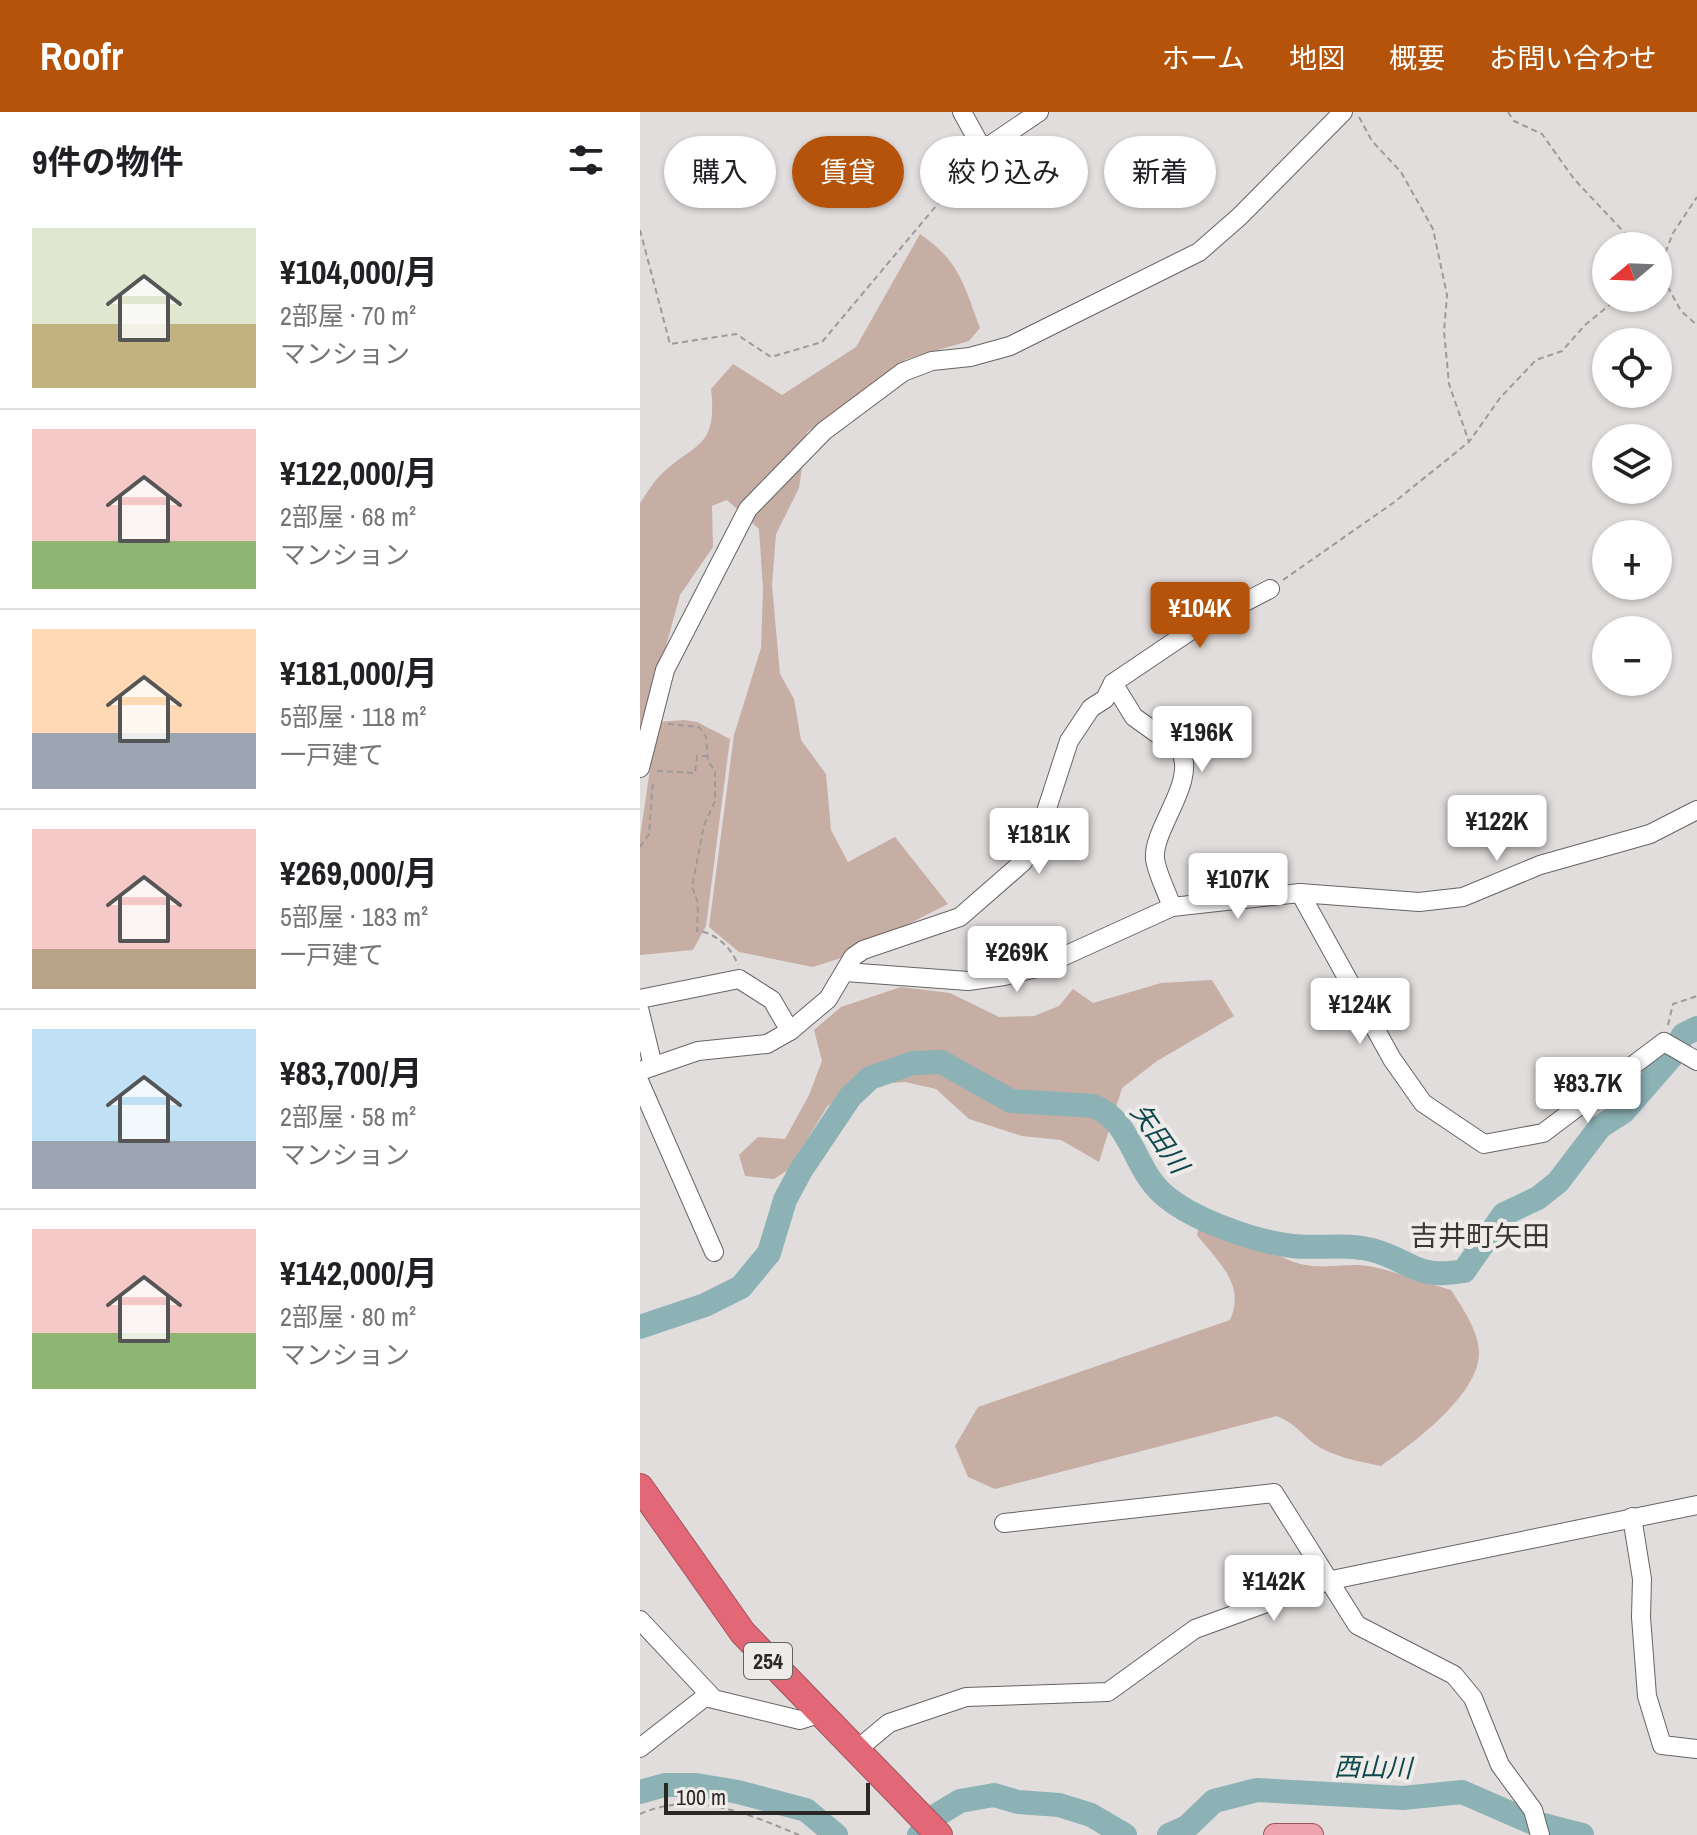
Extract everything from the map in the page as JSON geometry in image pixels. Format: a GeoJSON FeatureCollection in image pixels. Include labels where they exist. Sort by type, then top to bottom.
{"type":"FeatureCollection","features":[{"type":"Feature","properties":{"kind":"highway","name":"254"},"geometry":{"type":"LineString","coordinates":[[640,1487],[743,1633],[859,1748],[932,1827]]}},
{"type":"Feature","properties":{"kind":"main road"},"geometry":{"type":"LineString","coordinates":[[1275,1835],[1312,1835]]}},
{"type":"Feature","properties":{"kind":"street"},"geometry":{"type":"LineString","coordinates":[[962,112],[975,136]]}},
{"type":"Feature","properties":{"kind":"street"},"geometry":{"type":"LineString","coordinates":[[1004,136],[1039,112]]}},
{"type":"Feature","properties":{"kind":"street"},"geometry":{"type":"LineString","coordinates":[[640,768],[665,670],[748,509],[824,431],[903,372],[932,361],[970,357],[1010,346],[1199,252],[1239,217],[1343,112]]}},
{"type":"Feature","properties":{"kind":"street"},"geometry":{"type":"LineString","coordinates":[[640,1012],[646,1068],[698,1051],[767,1044],[790,1031],[828,999],[853,957],[863,950],[960,917],[1023,862],[1039,833],[1069,741],[1091,708],[1105,699],[1113,683],[1193,629],[1270,589]]}},
{"type":"Feature","properties":{"kind":"street"},"geometry":{"type":"LineString","coordinates":[[1113,683],[1134,717],[1180,750],[1184,758],[1181,782],[1155,857],[1172,907]]}},
{"type":"Feature","properties":{"kind":"street"},"geometry":{"type":"LineString","coordinates":[[845,972],[968,981],[1004,976],[1040,967],[1172,907],[1300,893],[1419,902],[1463,897],[1540,865],[1650,834],[1697,810]]}},
{"type":"Feature","properties":{"kind":"street"},"geometry":{"type":"LineString","coordinates":[[1300,893],[1392,1059],[1423,1103],[1484,1144],[1543,1133],[1664,1042],[1697,1061]]}},
{"type":"Feature","properties":{"kind":"street"},"geometry":{"type":"LineString","coordinates":[[640,999],[708,983],[743,981],[772,1000],[790,1031]]}},
{"type":"Feature","properties":{"kind":"street"},"geometry":{"type":"LineString","coordinates":[[640,1083],[714,1252]]}},
{"type":"Feature","properties":{"kind":"street"},"geometry":{"type":"LineString","coordinates":[[1004,1523],[1274,1493],[1357,1625],[1454,1675],[1473,1698],[1500,1765],[1533,1810],[1540,1835]]}},
{"type":"Feature","properties":{"kind":"street"},"geometry":{"type":"LineString","coordinates":[[859,1748],[889,1723],[966,1697],[1108,1692],[1195,1629],[1327,1581],[1697,1505]]}},
{"type":"Feature","properties":{"kind":"street"},"geometry":{"type":"LineString","coordinates":[[1632,1517],[1642,1579],[1641,1617],[1647,1696],[1662,1745],[1697,1749]]}},
{"type":"Feature","properties":{"kind":"street"},"geometry":{"type":"LineString","coordinates":[[640,1620],[712,1697]]}},
{"type":"Feature","properties":{"kind":"street"},"geometry":{"type":"LineString","coordinates":[[640,1748],[705,1697],[800,1720],[822,1713]]}},
{"type":"Feature","properties":{"kind":"path"},"geometry":{"type":"LineString","coordinates":[[1356,112],[1372,141],[1401,172],[1433,229],[1447,295],[1444,331],[1449,384],[1469,442]]}},
{"type":"Feature","properties":{"kind":"path"},"geometry":{"type":"LineString","coordinates":[[1508,112],[1514,121],[1542,134],[1574,179],[1624,232]]}},
{"type":"Feature","properties":{"kind":"path"},"geometry":{"type":"LineString","coordinates":[[1672,235],[1697,197]]}},
{"type":"Feature","properties":{"kind":"path"},"geometry":{"type":"LineString","coordinates":[[640,230],[670,344],[736,334],[771,357],[822,342],[934,208]]}},
{"type":"Feature","properties":{"kind":"path"},"geometry":{"type":"LineString","coordinates":[[1672,295],[1681,311],[1697,325]]}},
{"type":"Feature","properties":{"kind":"path"},"geometry":{"type":"LineString","coordinates":[[1270,589],[1393,503],[1469,442],[1500,398],[1536,360],[1562,351],[1601,312]]}},
{"type":"Feature","properties":{"kind":"path"},"geometry":{"type":"LineString","coordinates":[[652,725],[681,723],[699,727],[706,737],[708,756],[715,771],[715,801],[704,825],[692,887],[698,903],[697,931],[709,932],[730,950],[743,981]]}},
{"type":"Feature","properties":{"kind":"path"},"geometry":{"type":"LineString","coordinates":[[640,847],[649,834],[651,784],[657,771],[695,773],[697,756],[708,756]]}},
{"type":"Feature","properties":{"kind":"path"},"geometry":{"type":"LineString","coordinates":[[1664,1042],[1673,1004],[1697,996]]}},
{"type":"Feature","properties":{"kind":"path"},"geometry":{"type":"LineString","coordinates":[[640,1814],[667,1806],[709,1805],[741,1811],[799,1835]]}},
{"type":"Feature","properties":{"kind":"shaded area"},"geometry":{"type":"Polygon","coordinates":[[[920,234],[952,264],[980,328],[969,341],[907,359],[807,432],[799,488],[776,534],[772,585],[780,674],[794,699],[801,740],[826,774],[831,830],[848,862],[895,837],[948,904],[841,958],[813,967],[739,952],[709,927],[734,735],[761,648],[763,589],[759,529],[727,500],[712,506],[713,547],[680,595],[640,741],[640,503],[658,478],[707,435],[711,424],[711,389],[733,364],[782,395],[856,347],[920,234]]]}},
{"type":"Feature","properties":{"kind":"shaded area"},"geometry":{"type":"Polygon","coordinates":[[[657,722],[697,722],[730,739],[706,926],[693,950],[640,955],[640,837],[657,722]]]}},
{"type":"Feature","properties":{"kind":"shaded area"},"geometry":{"type":"Polygon","coordinates":[[[1212,980],[1234,1016],[1157,1061],[1122,1088],[1099,1162],[1061,1140],[1022,1136],[969,1119],[936,1089],[905,1082],[851,1086],[827,1107],[788,1170],[774,1179],[745,1176],[739,1155],[758,1137],[785,1139],[809,1095],[822,1061],[814,1030],[841,1007],[901,987],[950,993],[999,1017],[1034,1016],[1059,1006],[1073,989],[1093,1003],[1161,983],[1212,980]]]}},
{"type":"Feature","properties":{"kind":"shaded area"},"geometry":{"type":"Polygon","coordinates":[[[1215,1215],[1294,1262],[1316,1266],[1373,1267],[1451,1290],[1469,1319],[1478,1343],[1477,1367],[1469,1384],[1426,1431],[1381,1466],[1328,1452],[1277,1416],[995,1489],[968,1477],[955,1446],[978,1407],[1230,1320],[1235,1295],[1232,1284],[1221,1264],[1197,1235],[1200,1221],[1215,1215]]]}},
{"type":"Feature","properties":{"kind":"waterway","name":"矢田川"},"geometry":{"type":"LineString","coordinates":[[640,1327],[705,1305],[741,1287],[769,1253],[785,1200],[801,1170],[850,1097],[870,1078],[913,1063],[941,1062],[1011,1101],[1093,1106],[1116,1122],[1145,1171],[1163,1194],[1190,1212],[1224,1228],[1292,1246],[1362,1248],[1386,1254],[1424,1271],[1447,1273],[1464,1271],[1504,1214],[1538,1198],[1558,1182],[1600,1127],[1623,1112],[1671,1057],[1683,1035],[1697,1028]]}},
{"type":"Feature","properties":{"kind":"waterway","name":"西山川"},"geometry":{"type":"LineString","coordinates":[[640,1792],[665,1785],[696,1785],[738,1792],[806,1810],[836,1835]]}},
{"type":"Feature","properties":{"kind":"waterway","name":"西山川"},"geometry":{"type":"LineString","coordinates":[[1169,1835],[1187,1827],[1214,1801],[1257,1790],[1403,1798],[1462,1792],[1531,1822],[1582,1835]]}},
{"type":"Feature","properties":{"kind":"waterway","name":"西山川"},"geometry":{"type":"LineString","coordinates":[[919,1835],[937,1815],[960,1801],[994,1795],[1018,1802],[1059,1805],[1091,1815],[1125,1835]]}},
{"type":"Feature","properties":{"kind":"district","name":"吉井町矢田"},"geometry":{"type":"Point","coordinates":[1480,1236]}}]}
